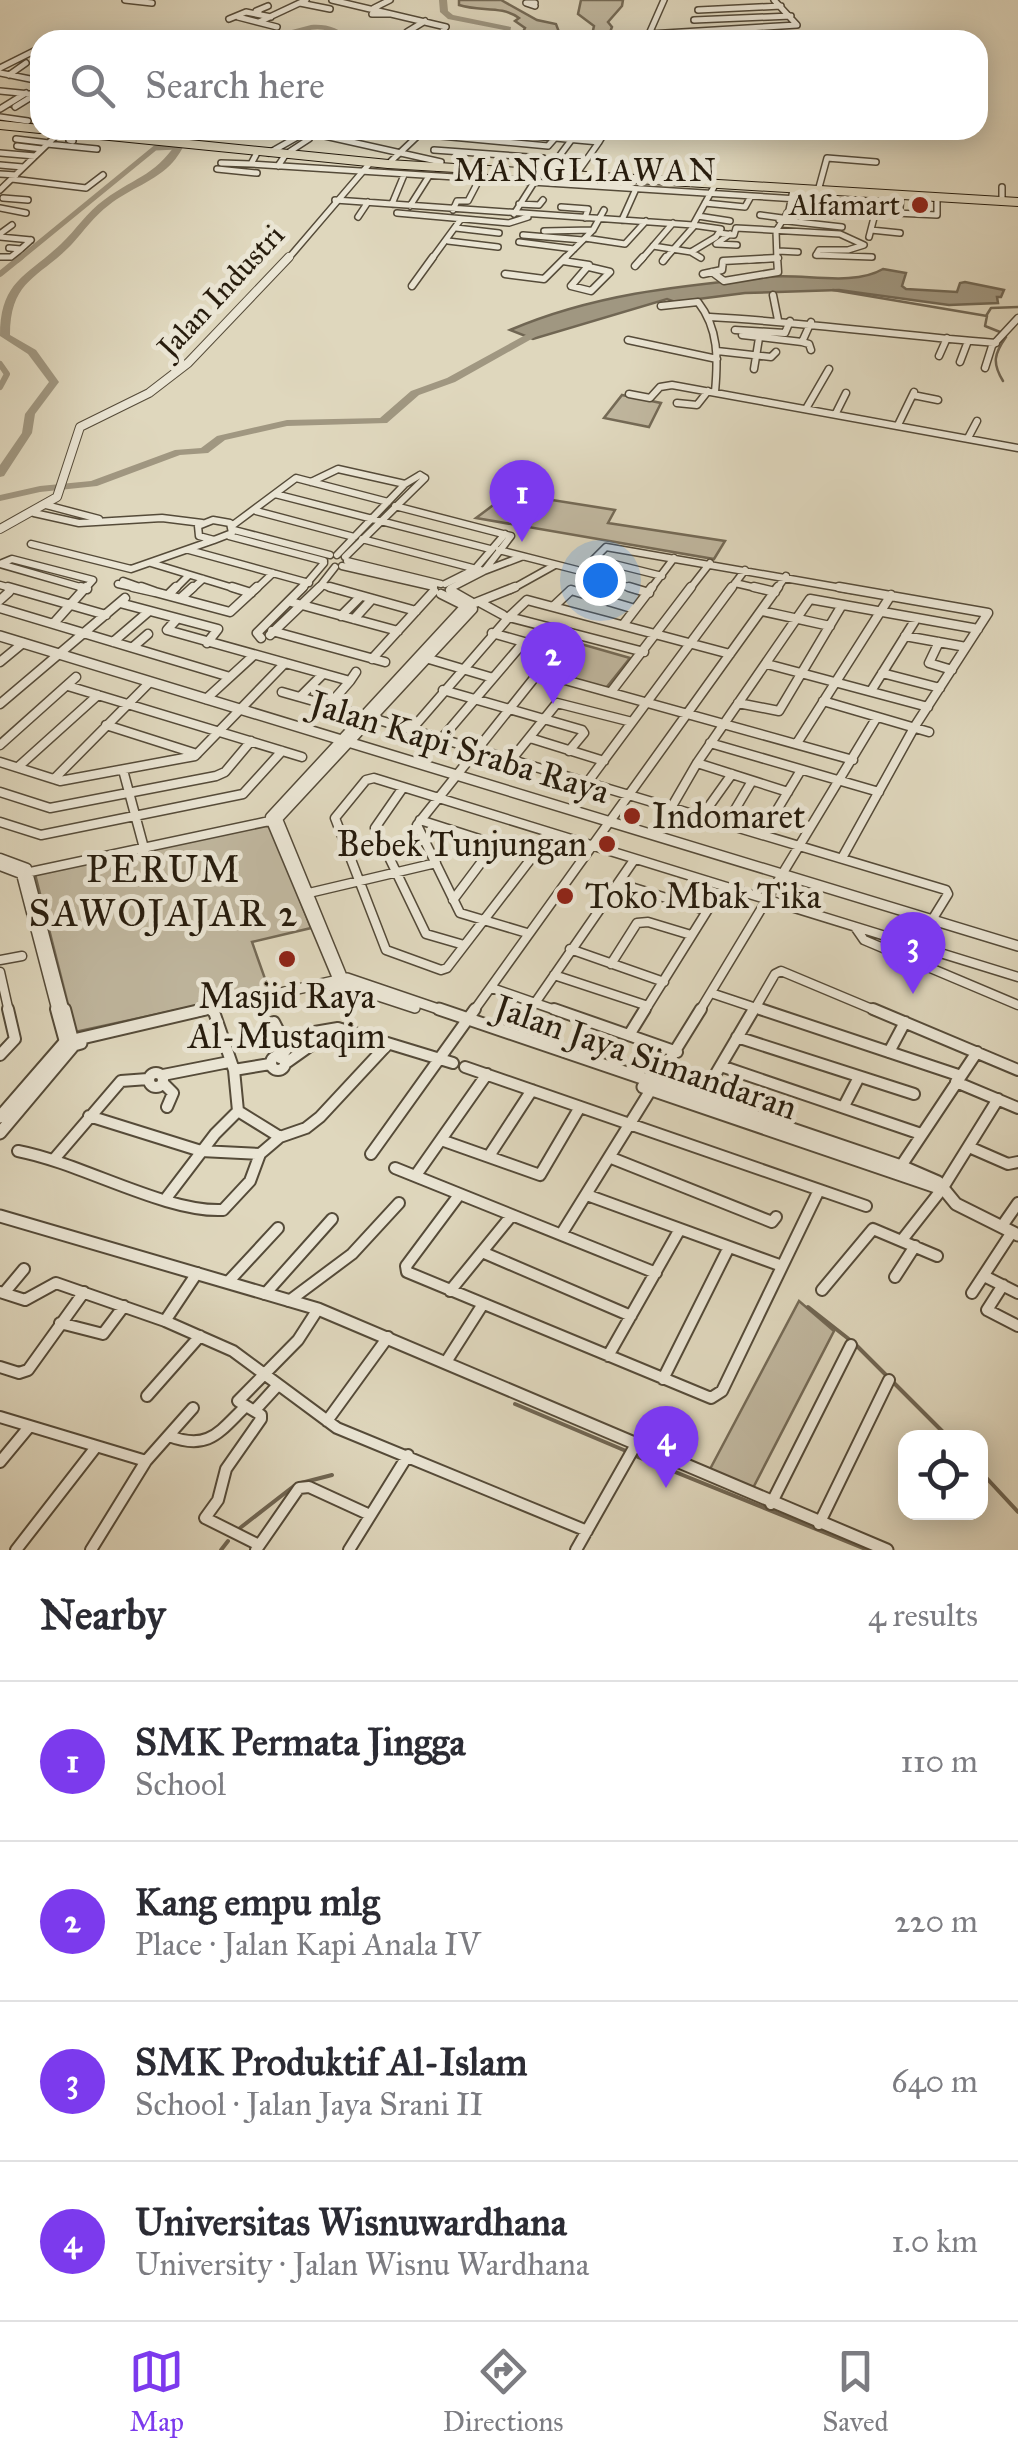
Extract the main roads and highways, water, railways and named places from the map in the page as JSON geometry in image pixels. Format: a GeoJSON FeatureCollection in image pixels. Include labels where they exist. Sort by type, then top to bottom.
{"type":"FeatureCollection","features":[{"type":"Feature","properties":{"kind":"main road"},"geometry":{"type":"LineString","coordinates":[[1,124],[30,126]]}},
{"type":"Feature","properties":{"kind":"main road"},"geometry":{"type":"LineString","coordinates":[[131,140],[372,163],[440,163],[490,171],[563,172],[715,185],[817,196],[845,205],[900,196],[1018,202]]}},
{"type":"Feature","properties":{"kind":"waterway"},"geometry":{"type":"LineString","coordinates":[[443,0],[444,12],[451,17],[508,30]]}},
{"type":"Feature","properties":{"kind":"waterway"},"geometry":{"type":"LineString","coordinates":[[298,30],[334,30]]}},
{"type":"Feature","properties":{"kind":"waterway"},"geometry":{"type":"LineString","coordinates":[[0,120],[30,124]]}},
{"type":"Feature","properties":{"kind":"waterway"},"geometry":{"type":"LineString","coordinates":[[0,474],[27,433],[30,414],[54,382],[32,352],[5,336],[5,318],[14,292],[103,205],[168,162],[183,140]]}},
{"type":"Feature","properties":{"kind":"waterway"},"geometry":{"type":"LineString","coordinates":[[18,260],[155,148],[178,147]]}},
{"type":"Feature","properties":{"kind":"waterway"},"geometry":{"type":"LineString","coordinates":[[0,274],[21,257]]}},
{"type":"Feature","properties":{"kind":"waterway"},"geometry":{"type":"LineString","coordinates":[[833,290],[986,316]]}},
{"type":"Feature","properties":{"kind":"waterway"},"geometry":{"type":"LineString","coordinates":[[986,316],[991,308],[1018,307]]}},
{"type":"Feature","properties":{"kind":"waterway"},"geometry":{"type":"LineString","coordinates":[[986,316],[985,326],[1000,332]]}},
{"type":"Feature","properties":{"kind":"waterway"},"geometry":{"type":"LineString","coordinates":[[0,498],[93,484],[179,452],[204,451],[221,438],[287,423],[383,421],[415,393],[451,380],[540,330]]}},
{"type":"Feature","properties":{"kind":"waterway"},"geometry":{"type":"LineString","coordinates":[[1003,381],[996,359],[1006,337]]}},
{"type":"Feature","properties":{"kind":"waterway"},"geometry":{"type":"LineString","coordinates":[[0,364],[7,374],[0,387]]}},
{"type":"Feature","properties":{"kind":"waterway"},"geometry":{"type":"LineString","coordinates":[[808,1307],[850,1340]]}},
{"type":"Feature","properties":{"kind":"waterway"},"geometry":{"type":"LineString","coordinates":[[856,1345],[941,1430]]}},
{"type":"Feature","properties":{"kind":"waterway"},"geometry":{"type":"LineString","coordinates":[[515,1404],[626,1451]]}},
{"type":"Feature","properties":{"kind":"waterway"},"geometry":{"type":"LineString","coordinates":[[638,1457],[868,1550]]}},
{"type":"Feature","properties":{"kind":"waterway"},"geometry":{"type":"LineString","coordinates":[[301,1483],[332,1475]]}},
{"type":"Feature","properties":{"kind":"waterway"},"geometry":{"type":"LineString","coordinates":[[988,1480],[1018,1512]]}},
{"type":"Feature","properties":{"kind":"waterway"},"geometry":{"type":"LineString","coordinates":[[240,1528],[294,1486]]}},
{"type":"Feature","properties":{"kind":"waterway"},"geometry":{"type":"LineString","coordinates":[[221,1550],[228,1541]]}},
{"type":"Feature","properties":{"kind":"place","name":"Alfamart"},"geometry":{"type":"Point","coordinates":[920,205]}},
{"type":"Feature","properties":{"kind":"place","name":"SMK Permata Jingga"},"geometry":{"type":"Point","coordinates":[522,542]}},
{"type":"Feature","properties":{"kind":"place","name":"Kang empu mlg"},"geometry":{"type":"Point","coordinates":[553,704]}},
{"type":"Feature","properties":{"kind":"place","name":"Indomaret"},"geometry":{"type":"Point","coordinates":[632,816]}},
{"type":"Feature","properties":{"kind":"place","name":"Bebek Tunjungan"},"geometry":{"type":"Point","coordinates":[607,844]}},
{"type":"Feature","properties":{"kind":"place","name":"Toko Mbak Tika"},"geometry":{"type":"Point","coordinates":[565,896]}},
{"type":"Feature","properties":{"kind":"place","name":"Masjid Raya Al-Mustaqim"},"geometry":{"type":"Point","coordinates":[287,959]}},
{"type":"Feature","properties":{"kind":"place","name":"SMK Produktif Al-Islam"},"geometry":{"type":"Point","coordinates":[913,994]}},
{"type":"Feature","properties":{"kind":"place","name":"Universitas Wisnuwardhana"},"geometry":{"type":"Point","coordinates":[666,1488]}},
{"type":"Feature","properties":{"kind":"district","name":"MANGLIAWAN"},"geometry":{"type":"Point","coordinates":[586,170]}},
{"type":"Feature","properties":{"kind":"district","name":"PERUM SAWOJAJAR 2"},"geometry":{"type":"Point","coordinates":[164,891]}}]}
